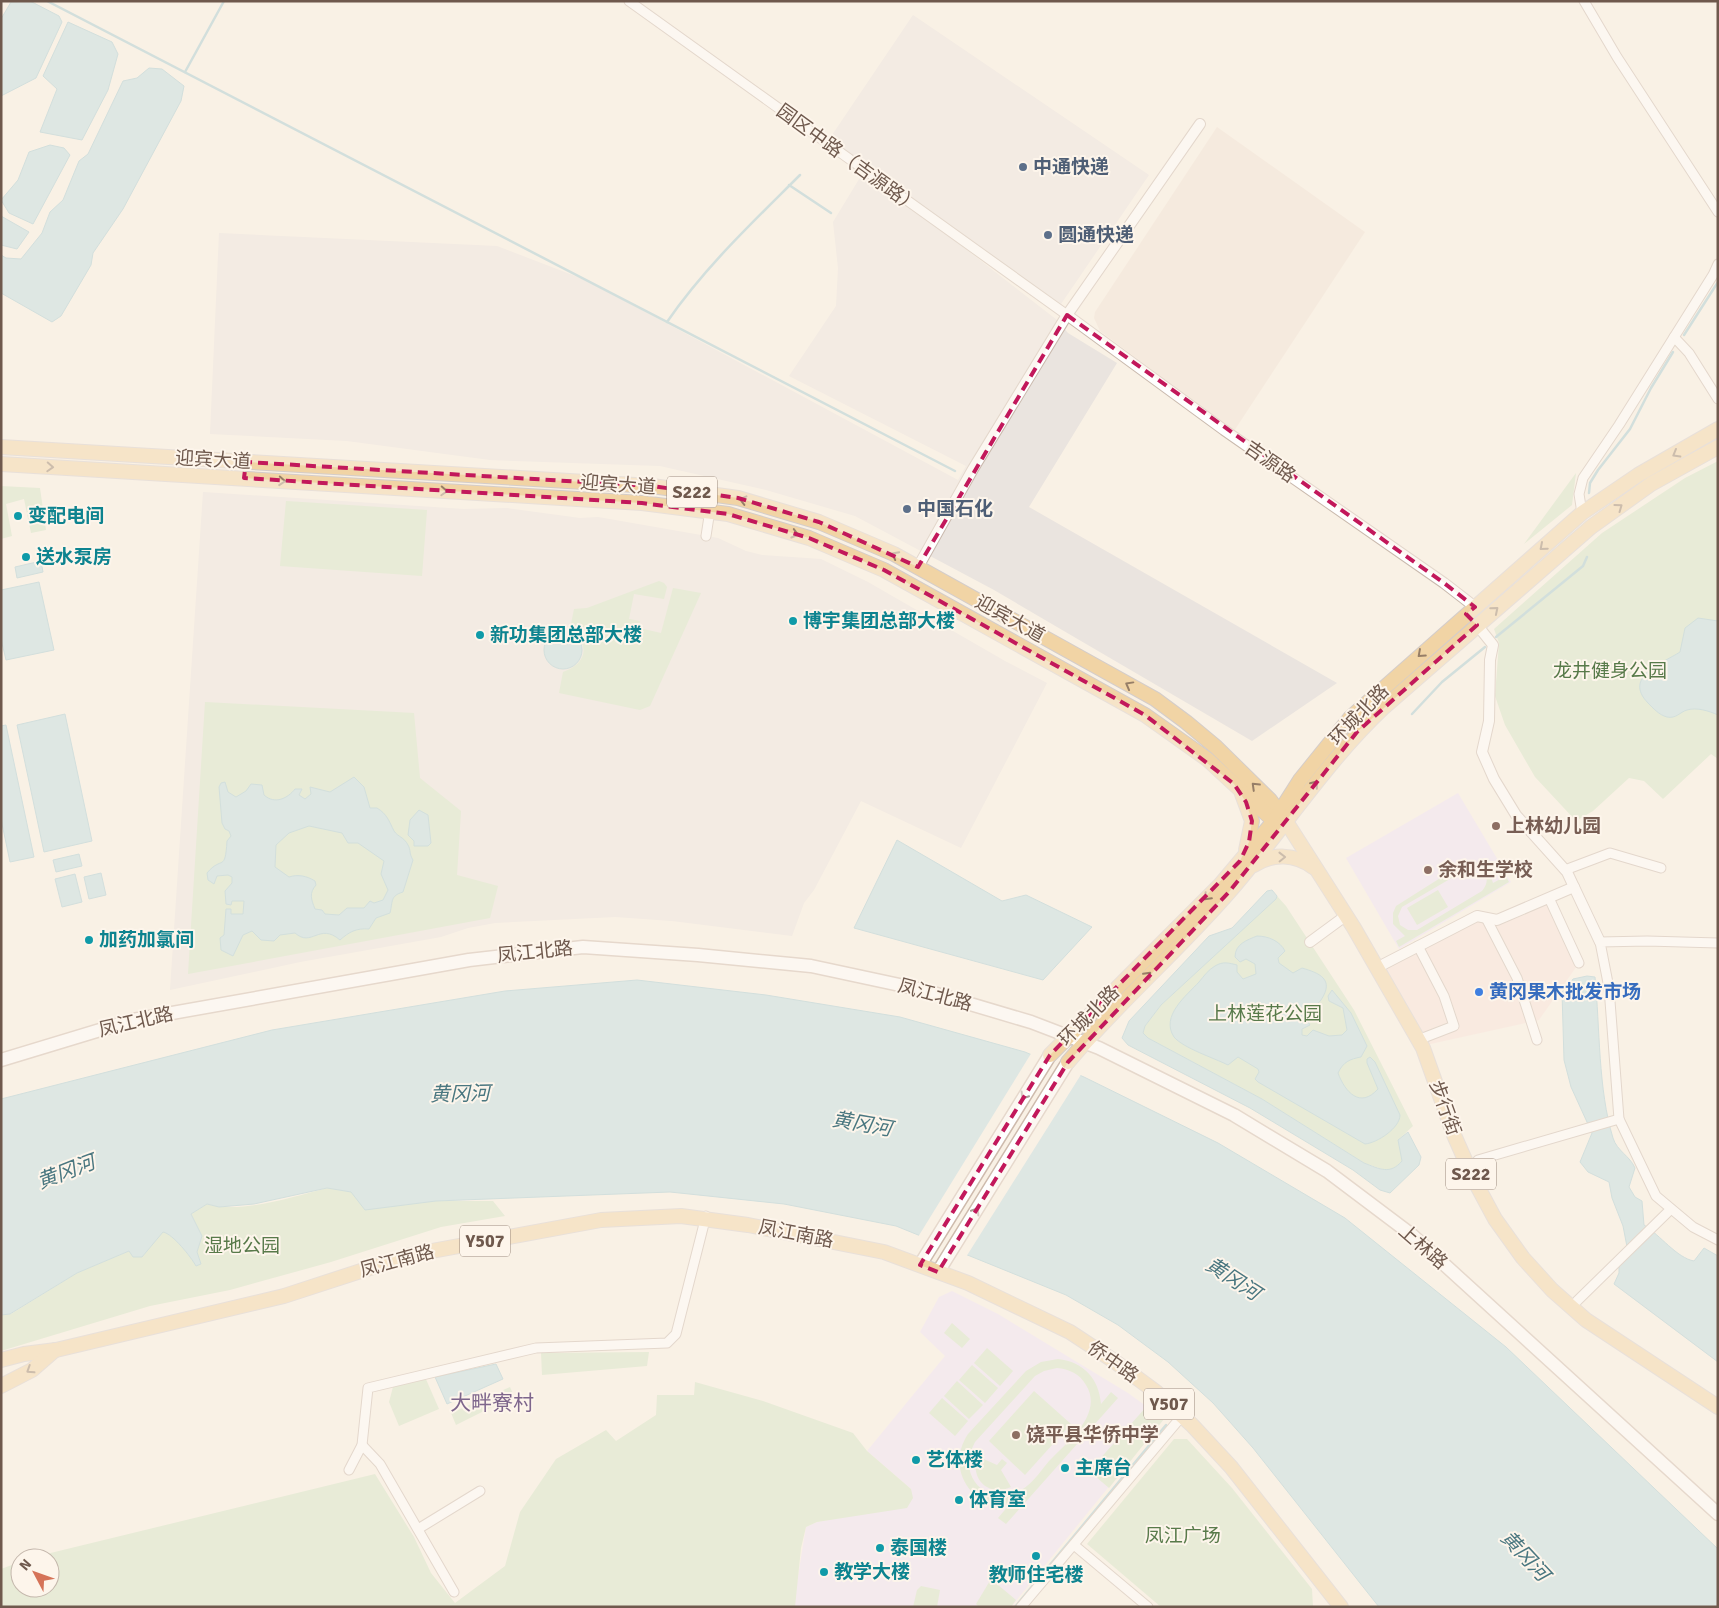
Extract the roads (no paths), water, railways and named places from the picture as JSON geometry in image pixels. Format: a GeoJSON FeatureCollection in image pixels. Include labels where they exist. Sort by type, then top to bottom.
{"type":"FeatureCollection","features":[{"type":"Feature","properties":{"kind":"main road","name":"环城北路"},"geometry":{"type":"LineString","coordinates":[[1280,822],[1300,780],[1350,718],[1582,513],[1638,475],[1718,429]]}},
{"type":"Feature","properties":{"kind":"main road","name":"迎宾大道"},"geometry":{"type":"LineString","coordinates":[[1,447],[652,486],[738,498],[819,522],[856,537],[918,567],[1155,699],[1216,747],[1270,800],[1280,822]]}},
{"type":"Feature","properties":{"kind":"main road","name":"环城北路"},"geometry":{"type":"LineString","coordinates":[[1050,1054],[1213,892],[1244,865],[1357,732],[1590,527],[1651,484],[1718,447]]}},
{"type":"Feature","properties":{"kind":"main road"},"geometry":{"type":"LineString","coordinates":[[244,478],[246,462]]}},
{"type":"Feature","properties":{"kind":"main road","name":"迎宾大道"},"geometry":{"type":"LineString","coordinates":[[1,464],[650,504],[728,514],[809,538],[884,570],[1144,715],[1207,759],[1280,822]]}},
{"type":"Feature","properties":{"kind":"main road"},"geometry":{"type":"LineString","coordinates":[[650,504],[652,486]]}},
{"type":"Feature","properties":{"kind":"main road"},"geometry":{"type":"LineString","coordinates":[[759,523],[765,506]]}},
{"type":"Feature","properties":{"kind":"main road"},"geometry":{"type":"LineString","coordinates":[[848,554],[856,537]]}},
{"type":"Feature","properties":{"kind":"main road"},"geometry":{"type":"LineString","coordinates":[[941,602],[950,586]]}},
{"type":"Feature","properties":{"kind":"main road"},"geometry":{"type":"LineString","coordinates":[[1471,610],[1476,626]]}},
{"type":"Feature","properties":{"kind":"main road"},"geometry":{"type":"LineString","coordinates":[[1234,784],[1246,802],[1252,822],[1244,865],[1282,856],[1300,859],[1315,868]]}},
{"type":"Feature","properties":{"kind":"main road","name":"步行街"},"geometry":{"type":"LineString","coordinates":[[1280,822],[1315,868],[1354,928],[1423,1048],[1454,1134],[1473,1178],[1495,1219],[1523,1258],[1552,1290],[1586,1320],[1718,1408]]}},
{"type":"Feature","properties":{"kind":"main road","name":"环城北路"},"geometry":{"type":"LineString","coordinates":[[1068,1062],[1229,892],[1244,865]]}},
{"type":"Feature","properties":{"kind":"main road","name":"凤江北路"},"geometry":{"type":"LineString","coordinates":[[1,1060],[133,1020],[470,960],[583,947],[698,954],[812,966],[923,990],[1031,1022],[1085,1042]]}},
{"type":"Feature","properties":{"kind":"main road","name":"上林路"},"geometry":{"type":"LineString","coordinates":[[1085,1042],[1234,1115],[1327,1170],[1412,1235],[1718,1514]]}},
{"type":"Feature","properties":{"kind":"main road"},"geometry":{"type":"LineString","coordinates":[[920,1265],[1050,1054]]}},
{"type":"Feature","properties":{"kind":"main road"},"geometry":{"type":"LineString","coordinates":[[938,1272],[1068,1062]]}},
{"type":"Feature","properties":{"kind":"main road","name":"凤江南路"},"geometry":{"type":"LineString","coordinates":[[1,1360],[24,1354],[56,1350],[284,1296],[410,1255],[601,1220],[681,1216],[748,1225],[884,1252],[920,1265]]}},
{"type":"Feature","properties":{"kind":"main road","name":"侨中路"},"geometry":{"type":"LineString","coordinates":[[920,1265],[968,1283],[1070,1332],[1130,1372],[1182,1416],[1231,1467],[1335,1605]]}},
{"type":"Feature","properties":{"kind":"main road","name":"凤江南路"},"geometry":{"type":"LineString","coordinates":[[1,1386],[32,1370],[56,1350]]}},
{"type":"Feature","properties":{"kind":"street","name":"园区中路（吉源路）"},"geometry":{"type":"LineString","coordinates":[[629,1],[1067,315]]}},
{"type":"Feature","properties":{"kind":"street"},"geometry":{"type":"LineString","coordinates":[[1584,1],[1617,57],[1718,212]]}},
{"type":"Feature","properties":{"kind":"street"},"geometry":{"type":"LineString","coordinates":[[918,567],[973,469],[1067,315],[1200,124]]}},
{"type":"Feature","properties":{"kind":"street"},"geometry":{"type":"LineString","coordinates":[[1582,513],[1580,494],[1583,478],[1619,425],[1718,264]]}},
{"type":"Feature","properties":{"kind":"street","name":"吉源路"},"geometry":{"type":"LineString","coordinates":[[1067,315],[1195,410],[1444,582],[1471,610]]}},
{"type":"Feature","properties":{"kind":"street"},"geometry":{"type":"LineString","coordinates":[[1674,337],[1689,353],[1718,399]]}},
{"type":"Feature","properties":{"kind":"street"},"geometry":{"type":"LineString","coordinates":[[706,536],[710,510]]}},
{"type":"Feature","properties":{"kind":"street"},"geometry":{"type":"LineString","coordinates":[[1476,626],[1493,645],[1490,660],[1489,721],[1482,752],[1494,779],[1516,815],[1565,870],[1600,942],[1609,988],[1615,1121],[1656,1196],[1693,1227],[1718,1240]]}},
{"type":"Feature","properties":{"kind":"street"},"geometry":{"type":"LineString","coordinates":[[1565,870],[1610,853],[1661,868]]}},
{"type":"Feature","properties":{"kind":"street"},"geometry":{"type":"LineString","coordinates":[[1384,964],[1477,916],[1497,920],[1574,887]]}},
{"type":"Feature","properties":{"kind":"street"},"geometry":{"type":"LineString","coordinates":[[1549,898],[1579,963]]}},
{"type":"Feature","properties":{"kind":"street"},"geometry":{"type":"LineString","coordinates":[[1310,942],[1344,918]]}},
{"type":"Feature","properties":{"kind":"street"},"geometry":{"type":"LineString","coordinates":[[1486,918],[1517,978],[1537,1040]]}},
{"type":"Feature","properties":{"kind":"street"},"geometry":{"type":"LineString","coordinates":[[1600,942],[1647,940],[1718,943]]}},
{"type":"Feature","properties":{"kind":"street"},"geometry":{"type":"LineString","coordinates":[[1418,946],[1444,996],[1454,1026],[1423,1038]]}},
{"type":"Feature","properties":{"kind":"street"},"geometry":{"type":"LineString","coordinates":[[1478,1160],[1615,1121]]}},
{"type":"Feature","properties":{"kind":"street"},"geometry":{"type":"LineString","coordinates":[[1578,1301],[1671,1209]]}},
{"type":"Feature","properties":{"kind":"street"},"geometry":{"type":"LineString","coordinates":[[349,1470],[362,1445],[368,1388],[536,1348],[667,1343],[676,1334],[706,1213]]}},
{"type":"Feature","properties":{"kind":"street"},"geometry":{"type":"LineString","coordinates":[[1022,1607],[1182,1416]]}},
{"type":"Feature","properties":{"kind":"street"},"geometry":{"type":"LineString","coordinates":[[362,1445],[380,1464],[454,1592]]}},
{"type":"Feature","properties":{"kind":"street"},"geometry":{"type":"LineString","coordinates":[[418,1529],[480,1491]]}},
{"type":"Feature","properties":{"kind":"street"},"geometry":{"type":"LineString","coordinates":[[1074,1545],[1148,1607]]}},
{"type":"Feature","properties":{"kind":"water"},"geometry":{"type":"Polygon","coordinates":[[[30,1],[59,16],[62,22],[36,78],[1,96],[1,19],[11,2],[30,1]]]}},
{"type":"Feature","properties":{"kind":"water"},"geometry":{"type":"Polygon","coordinates":[[[68,22],[112,42],[118,54],[108,90],[82,140],[40,132],[57,89],[43,76],[68,22]]]}},
{"type":"Feature","properties":{"kind":"water"},"geometry":{"type":"Polygon","coordinates":[[[149,68],[162,69],[184,86],[181,101],[123,209],[93,253],[91,265],[61,316],[52,322],[1,293],[1,255],[6,258],[21,259],[42,233],[50,212],[63,200],[79,161],[88,154],[123,81],[137,78],[149,68]]]}},
{"type":"Feature","properties":{"kind":"water"},"geometry":{"type":"Polygon","coordinates":[[[50,145],[64,148],[70,155],[33,224],[9,213],[1,200],[18,180],[29,152],[50,145]]]}},
{"type":"Feature","properties":{"kind":"water"},"geometry":{"type":"Polygon","coordinates":[[[1,216],[29,232],[17,249],[1,245],[1,216]]]}},
{"type":"Feature","properties":{"kind":"water"},"geometry":{"type":"Polygon","coordinates":[[[41,561],[43,572],[17,578],[15,567],[41,561]]]}},
{"type":"Feature","properties":{"kind":"water"},"geometry":{"type":"Polygon","coordinates":[[[39,582],[54,650],[6,660],[1,639],[1,590],[39,582]]]}},
{"type":"Feature","properties":{"kind":"water"},"geometry":{"type":"Polygon","coordinates":[[[1698,618],[1718,621],[1718,715],[1695,709],[1687,710],[1673,717],[1667,717],[1659,713],[1641,694],[1640,686],[1642,679],[1655,667],[1680,652],[1685,628],[1698,618]]]}},
{"type":"Feature","properties":{"kind":"water"},"geometry":{"type":"Polygon","coordinates":[[[563,631],[576,637],[582,650],[576,663],[563,669],[550,663],[544,650],[550,637],[563,631]]]}},
{"type":"Feature","properties":{"kind":"water"},"geometry":{"type":"Polygon","coordinates":[[[65,714],[92,841],[44,852],[17,725],[65,714]]]}},
{"type":"Feature","properties":{"kind":"water"},"geometry":{"type":"Polygon","coordinates":[[[6,725],[34,857],[10,862],[1,819],[1,726],[6,725]]]}},
{"type":"Feature","properties":{"kind":"water"},"geometry":{"type":"Polygon","coordinates":[[[354,777],[364,787],[370,808],[377,808],[383,813],[397,835],[405,840],[409,847],[413,860],[403,892],[394,897],[390,913],[376,918],[369,929],[353,931],[340,940],[326,933],[306,938],[295,933],[280,935],[274,941],[261,940],[252,931],[243,935],[233,956],[221,950],[220,938],[224,935],[226,909],[231,909],[231,914],[243,914],[244,901],[232,901],[231,905],[226,904],[225,891],[232,883],[232,877],[228,875],[217,876],[214,884],[208,880],[207,873],[224,860],[227,841],[231,836],[222,823],[219,787],[221,783],[225,782],[228,792],[236,797],[246,791],[251,784],[262,785],[264,795],[272,800],[281,799],[295,789],[302,789],[299,795],[305,799],[311,794],[310,787],[330,792],[354,777]],[[309,826],[289,833],[276,845],[275,867],[289,877],[302,876],[315,881],[316,885],[311,896],[312,902],[315,909],[322,910],[325,914],[339,915],[347,908],[364,908],[370,901],[374,903],[383,900],[388,890],[381,874],[384,861],[358,843],[348,843],[342,833],[309,826]]]}},
{"type":"Feature","properties":{"kind":"water"},"geometry":{"type":"Polygon","coordinates":[[[419,810],[428,815],[431,843],[428,846],[414,846],[414,841],[408,835],[410,820],[419,810]]]}},
{"type":"Feature","properties":{"kind":"water"},"geometry":{"type":"Polygon","coordinates":[[[897,840],[1002,901],[1026,895],[1092,927],[1043,980],[854,928],[897,840]]]}},
{"type":"Feature","properties":{"kind":"water"},"geometry":{"type":"Polygon","coordinates":[[[79,854],[82,866],[56,872],[53,860],[79,854]]]}},
{"type":"Feature","properties":{"kind":"water"},"geometry":{"type":"Polygon","coordinates":[[[101,873],[106,895],[89,899],[84,877],[101,873]]]}},
{"type":"Feature","properties":{"kind":"water"},"geometry":{"type":"Polygon","coordinates":[[[75,874],[82,902],[62,907],[55,879],[75,874]]]}},
{"type":"Feature","properties":{"kind":"water"},"geometry":{"type":"Polygon","coordinates":[[[1272,890],[1277,896],[1276,899],[1161,1005],[1145,1026],[1143,1033],[1148,1038],[1262,1099],[1364,1163],[1384,1170],[1398,1165],[1402,1161],[1398,1140],[1408,1132],[1421,1157],[1419,1165],[1390,1193],[1380,1190],[1353,1170],[1250,1108],[1128,1045],[1122,1038],[1129,1021],[1209,936],[1232,928],[1267,891],[1272,890]]]}},
{"type":"Feature","properties":{"kind":"water","name":"上林莲花公园"},"geometry":{"type":"Polygon","coordinates":[[[1257,936],[1269,938],[1280,944],[1285,951],[1278,958],[1279,963],[1293,973],[1302,968],[1314,972],[1326,982],[1325,993],[1321,1000],[1308,1011],[1305,1017],[1310,1025],[1302,1029],[1302,1035],[1307,1036],[1313,1030],[1329,1036],[1342,1035],[1347,1030],[1343,1008],[1329,1001],[1328,996],[1332,990],[1351,1013],[1367,1046],[1361,1057],[1353,1059],[1342,1066],[1338,1073],[1341,1080],[1354,1096],[1365,1098],[1371,1095],[1378,1089],[1367,1063],[1367,1059],[1370,1057],[1375,1062],[1400,1115],[1392,1130],[1376,1141],[1365,1144],[1258,1082],[1255,1079],[1259,1072],[1258,1069],[1238,1057],[1228,1065],[1191,1049],[1174,1037],[1170,1021],[1177,1006],[1206,973],[1218,964],[1229,963],[1237,965],[1237,972],[1243,979],[1256,974],[1255,964],[1246,959],[1240,962],[1235,957],[1239,946],[1257,936]]]}},
{"type":"Feature","properties":{"kind":"water"},"geometry":{"type":"Polygon","coordinates":[[[1587,976],[1595,977],[1602,1079],[1608,1119],[1615,1143],[1635,1168],[1629,1187],[1635,1197],[1642,1201],[1644,1225],[1681,1256],[1688,1259],[1694,1261],[1704,1248],[1718,1256],[1718,1362],[1614,1284],[1619,1273],[1619,1266],[1629,1257],[1623,1226],[1612,1198],[1609,1182],[1588,1172],[1580,1162],[1592,1133],[1571,1087],[1564,1060],[1562,992],[1573,979],[1587,976]]]}},
{"type":"Feature","properties":{"kind":"water","name":"黄冈河"},"geometry":{"type":"Polygon","coordinates":[[[637,980],[766,995],[900,1017],[1025,1052],[1084,1077],[1218,1143],[1345,1218],[1506,1347],[1718,1549],[1718,1607],[1379,1607],[1253,1448],[1213,1403],[1168,1362],[1118,1325],[1066,1295],[896,1226],[784,1204],[670,1192],[436,1201],[365,1210],[351,1192],[327,1188],[254,1204],[219,1207],[207,1204],[191,1214],[202,1236],[197,1252],[201,1264],[196,1266],[177,1241],[163,1232],[142,1257],[133,1257],[129,1251],[77,1273],[10,1314],[1,1315],[1,1099],[272,1030],[505,991],[637,980]]]}},
{"type":"Feature","properties":{"kind":"water"},"geometry":{"type":"Polygon","coordinates":[[[496,1364],[503,1379],[447,1404],[435,1377],[496,1364]]]}},
{"type":"Feature","properties":{"kind":"waterway"},"geometry":{"type":"LineString","coordinates":[[47,1],[955,471]]}},
{"type":"Feature","properties":{"kind":"waterway"},"geometry":{"type":"LineString","coordinates":[[185,72],[224,1]]}},
{"type":"Feature","properties":{"kind":"waterway"},"geometry":{"type":"LineString","coordinates":[[667,322],[713,264],[800,175]]}},
{"type":"Feature","properties":{"kind":"waterway"},"geometry":{"type":"LineString","coordinates":[[789,185],[831,213]]}},
{"type":"Feature","properties":{"kind":"waterway"},"geometry":{"type":"LineString","coordinates":[[1684,335],[1718,282]]}},
{"type":"Feature","properties":{"kind":"waterway"},"geometry":{"type":"LineString","coordinates":[[1589,493],[1590,483],[1630,429],[1651,388],[1673,352]]}},
{"type":"Feature","properties":{"kind":"waterway"},"geometry":{"type":"LineString","coordinates":[[1496,637],[1583,566],[1587,557]]}},
{"type":"Feature","properties":{"kind":"waterway"},"geometry":{"type":"LineString","coordinates":[[1412,714],[1442,682],[1485,647]]}},
{"type":"Feature","properties":{"kind":"waterway"},"geometry":{"type":"LineString","coordinates":[[1015,1607],[1166,1425]]}},
{"type":"Feature","properties":{"kind":"place","name":"中通快递"},"geometry":{"type":"Point","coordinates":[1023,167]}},
{"type":"Feature","properties":{"kind":"place","name":"圆通快递"},"geometry":{"type":"Point","coordinates":[1048,235]}},
{"type":"Feature","properties":{"kind":"place","name":"中国石化"},"geometry":{"type":"Point","coordinates":[907,509]}},
{"type":"Feature","properties":{"kind":"place","name":"变配电间"},"geometry":{"type":"Point","coordinates":[18,516]}},
{"type":"Feature","properties":{"kind":"place","name":"送水泵房"},"geometry":{"type":"Point","coordinates":[26,557]}},
{"type":"Feature","properties":{"kind":"place","name":"博宇集团总部大楼"},"geometry":{"type":"Point","coordinates":[793,621]}},
{"type":"Feature","properties":{"kind":"place","name":"新功集团总部大楼"},"geometry":{"type":"Point","coordinates":[480,635]}},
{"type":"Feature","properties":{"kind":"place","name":"上林幼儿园"},"geometry":{"type":"Point","coordinates":[1496,826]}},
{"type":"Feature","properties":{"kind":"place","name":"余和生学校"},"geometry":{"type":"Point","coordinates":[1428,870]}},
{"type":"Feature","properties":{"kind":"place","name":"加药加氯间"},"geometry":{"type":"Point","coordinates":[89,940]}},
{"type":"Feature","properties":{"kind":"place","name":"黄冈果木批发市场"},"geometry":{"type":"Point","coordinates":[1479,992]}},
{"type":"Feature","properties":{"kind":"place","name":"饶平县华侨中学"},"geometry":{"type":"Point","coordinates":[1016,1435]}},
{"type":"Feature","properties":{"kind":"place","name":"艺体楼"},"geometry":{"type":"Point","coordinates":[916,1460]}},
{"type":"Feature","properties":{"kind":"place","name":"主席台"},"geometry":{"type":"Point","coordinates":[1065,1468]}},
{"type":"Feature","properties":{"kind":"place","name":"体育室"},"geometry":{"type":"Point","coordinates":[959,1500]}},
{"type":"Feature","properties":{"kind":"place","name":"泰国楼"},"geometry":{"type":"Point","coordinates":[880,1548]}},
{"type":"Feature","properties":{"kind":"place","name":"教师住宅楼"},"geometry":{"type":"Point","coordinates":[1036,1556]}},
{"type":"Feature","properties":{"kind":"place","name":"教学大楼"},"geometry":{"type":"Point","coordinates":[824,1572]}},
{"type":"Feature","properties":{"kind":"district","name":"大畔寮村"},"geometry":{"type":"Point","coordinates":[492,1403]}},
{"type":"Feature","properties":{"kind":"park label","name":"龙井健身公园"},"geometry":{"type":"Point","coordinates":[1610,671]}},
{"type":"Feature","properties":{"kind":"park label","name":"湿地公园"},"geometry":{"type":"Point","coordinates":[242,1246]}},
{"type":"Feature","properties":{"kind":"park label","name":"凤江广场"},"geometry":{"type":"Point","coordinates":[1183,1536]}}]}
